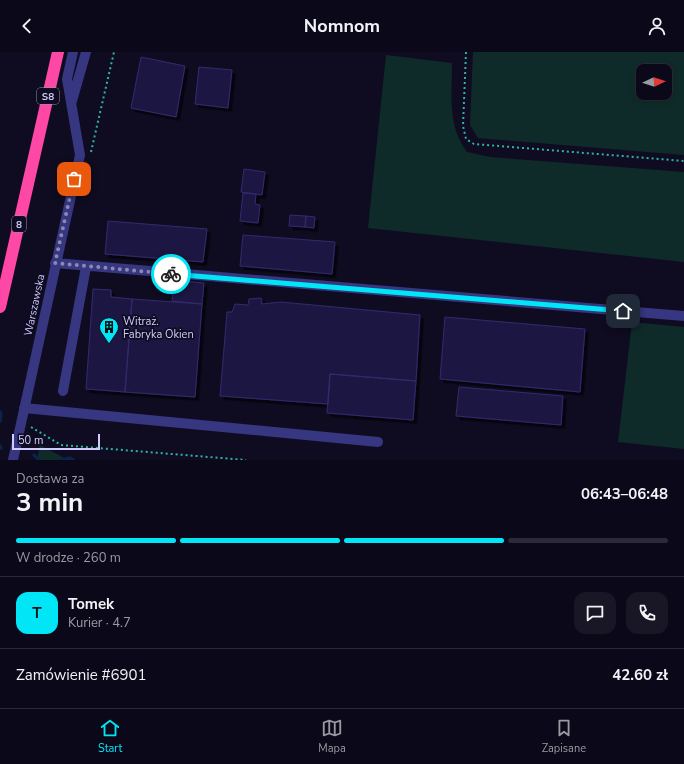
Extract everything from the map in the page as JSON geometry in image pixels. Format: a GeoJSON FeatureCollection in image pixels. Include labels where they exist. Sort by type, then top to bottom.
{"type":"FeatureCollection","features":[{"type":"Feature","properties":{"kind":"highway","name":"S8"},"geometry":{"type":"LineString","coordinates":[[37,140],[58,52]]}},
{"type":"Feature","properties":{"kind":"highway","name":"8"},"geometry":{"type":"LineString","coordinates":[[0,307],[37,140]]}},
{"type":"Feature","properties":{"kind":"street"},"geometry":{"type":"LineString","coordinates":[[71,105],[67,79],[73,52]]}},
{"type":"Feature","properties":{"kind":"street"},"geometry":{"type":"LineString","coordinates":[[71,105],[86,52]]}},
{"type":"Feature","properties":{"kind":"street","name":"Warszawska"},"geometry":{"type":"LineString","coordinates":[[13,460],[55,263],[80,155],[71,105]]}},
{"type":"Feature","properties":{"kind":"street"},"geometry":{"type":"LineString","coordinates":[[55,263],[684,316]]}},
{"type":"Feature","properties":{"kind":"street"},"geometry":{"type":"LineString","coordinates":[[63,391],[86,266]]}},
{"type":"Feature","properties":{"kind":"street"},"geometry":{"type":"LineString","coordinates":[[24,408],[378,442]]}},
{"type":"Feature","properties":{"kind":"path"},"geometry":{"type":"LineString","coordinates":[[466,52],[463,126],[466,139],[474,144],[684,161]]}},
{"type":"Feature","properties":{"kind":"path"},"geometry":{"type":"LineString","coordinates":[[22,420],[61,445],[246,460]]}},
{"type":"Feature","properties":{"kind":"green space"},"geometry":{"type":"Polygon","coordinates":[[[473,52],[684,52],[684,155],[478,138],[470,125],[473,52]]]}},
{"type":"Feature","properties":{"kind":"green space"},"geometry":{"type":"Polygon","coordinates":[[[386,55],[452,63],[451,98],[453,121],[456,131],[467,152],[490,157],[684,172],[684,262],[368,228],[386,55]]]}},
{"type":"Feature","properties":{"kind":"green space"},"geometry":{"type":"Polygon","coordinates":[[[632,322],[684,327],[684,449],[618,442],[632,322]]]}},
{"type":"Feature","properties":{"kind":"green space"},"geometry":{"type":"Polygon","coordinates":[[[40,445],[68,460],[37,460],[40,445]]]}},
{"type":"Feature","properties":{"kind":"building"},"geometry":{"type":"Polygon","coordinates":[[[141,57],[185,66],[176,117],[131,108],[141,57]]]}},
{"type":"Feature","properties":{"kind":"building"},"geometry":{"type":"Polygon","coordinates":[[[199,67],[232,70],[228,108],[195,104],[199,67]]]}},
{"type":"Feature","properties":{"kind":"building"},"geometry":{"type":"Polygon","coordinates":[[[244,169],[265,172],[262,195],[241,192],[244,169]]]}},
{"type":"Feature","properties":{"kind":"building"},"geometry":{"type":"Polygon","coordinates":[[[243,193],[256,194],[255,204],[260,205],[258,223],[240,221],[243,193]]]}},
{"type":"Feature","properties":{"kind":"building"},"geometry":{"type":"Polygon","coordinates":[[[290,215],[306,216],[305,227],[289,226],[290,215]]]}},
{"type":"Feature","properties":{"kind":"building"},"geometry":{"type":"Polygon","coordinates":[[[306,216],[315,217],[314,228],[305,227],[306,216]]]}},
{"type":"Feature","properties":{"kind":"building"},"geometry":{"type":"Polygon","coordinates":[[[108,221],[207,229],[203,262],[105,254],[108,221]]]}},
{"type":"Feature","properties":{"kind":"building"},"geometry":{"type":"Polygon","coordinates":[[[243,235],[335,242],[332,274],[240,266],[243,235]]]}},
{"type":"Feature","properties":{"kind":"building"},"geometry":{"type":"Polygon","coordinates":[[[174,280],[204,283],[202,304],[172,301],[174,280]]]}},
{"type":"Feature","properties":{"kind":"building","name":"Witraż. Fabryka Okien"},"geometry":{"type":"Polygon","coordinates":[[[93,289],[111,290],[111,297],[132,299],[125,392],[86,389],[93,289]]]}},
{"type":"Feature","properties":{"kind":"building"},"geometry":{"type":"Polygon","coordinates":[[[261,298],[262,304],[281,302],[420,315],[416,381],[330,374],[328,404],[220,396],[227,312],[232,312],[235,304],[248,305],[249,299],[261,298]]]}},
{"type":"Feature","properties":{"kind":"building"},"geometry":{"type":"Polygon","coordinates":[[[132,299],[202,304],[195,397],[125,392],[132,299]]]}},
{"type":"Feature","properties":{"kind":"building"},"geometry":{"type":"Polygon","coordinates":[[[445,317],[585,329],[580,392],[440,379],[445,317]]]}},
{"type":"Feature","properties":{"kind":"building"},"geometry":{"type":"Polygon","coordinates":[[[330,374],[416,381],[413,420],[327,413],[330,374]]]}},
{"type":"Feature","properties":{"kind":"building"},"geometry":{"type":"Polygon","coordinates":[[[459,387],[563,396],[561,425],[456,416],[459,387]]]}},
{"type":"Feature","properties":{"kind":"waterway"},"geometry":{"type":"LineString","coordinates":[[0,412],[0,421]]}},
{"type":"Feature","properties":{"kind":"waterway"},"geometry":{"type":"LineString","coordinates":[[34,455],[39,460]]}},
{"type":"Feature","properties":{"kind":"waterway"},"geometry":{"type":"LineString","coordinates":[[62,460],[70,458],[73,460]]}},
{"type":"Feature","properties":{"kind":"way so far"},"geometry":{"type":"LineString","coordinates":[[74,179],[55,263],[171,274]]}},
{"type":"Feature","properties":{"kind":"place","name":"Witraż. Fabryka Okien"},"geometry":{"type":"Point","coordinates":[109,344]}},
{"type":"Feature","properties":{"kind":"route"},"geometry":{"type":"LineString","coordinates":[[171,274],[623,311]]}}]}
